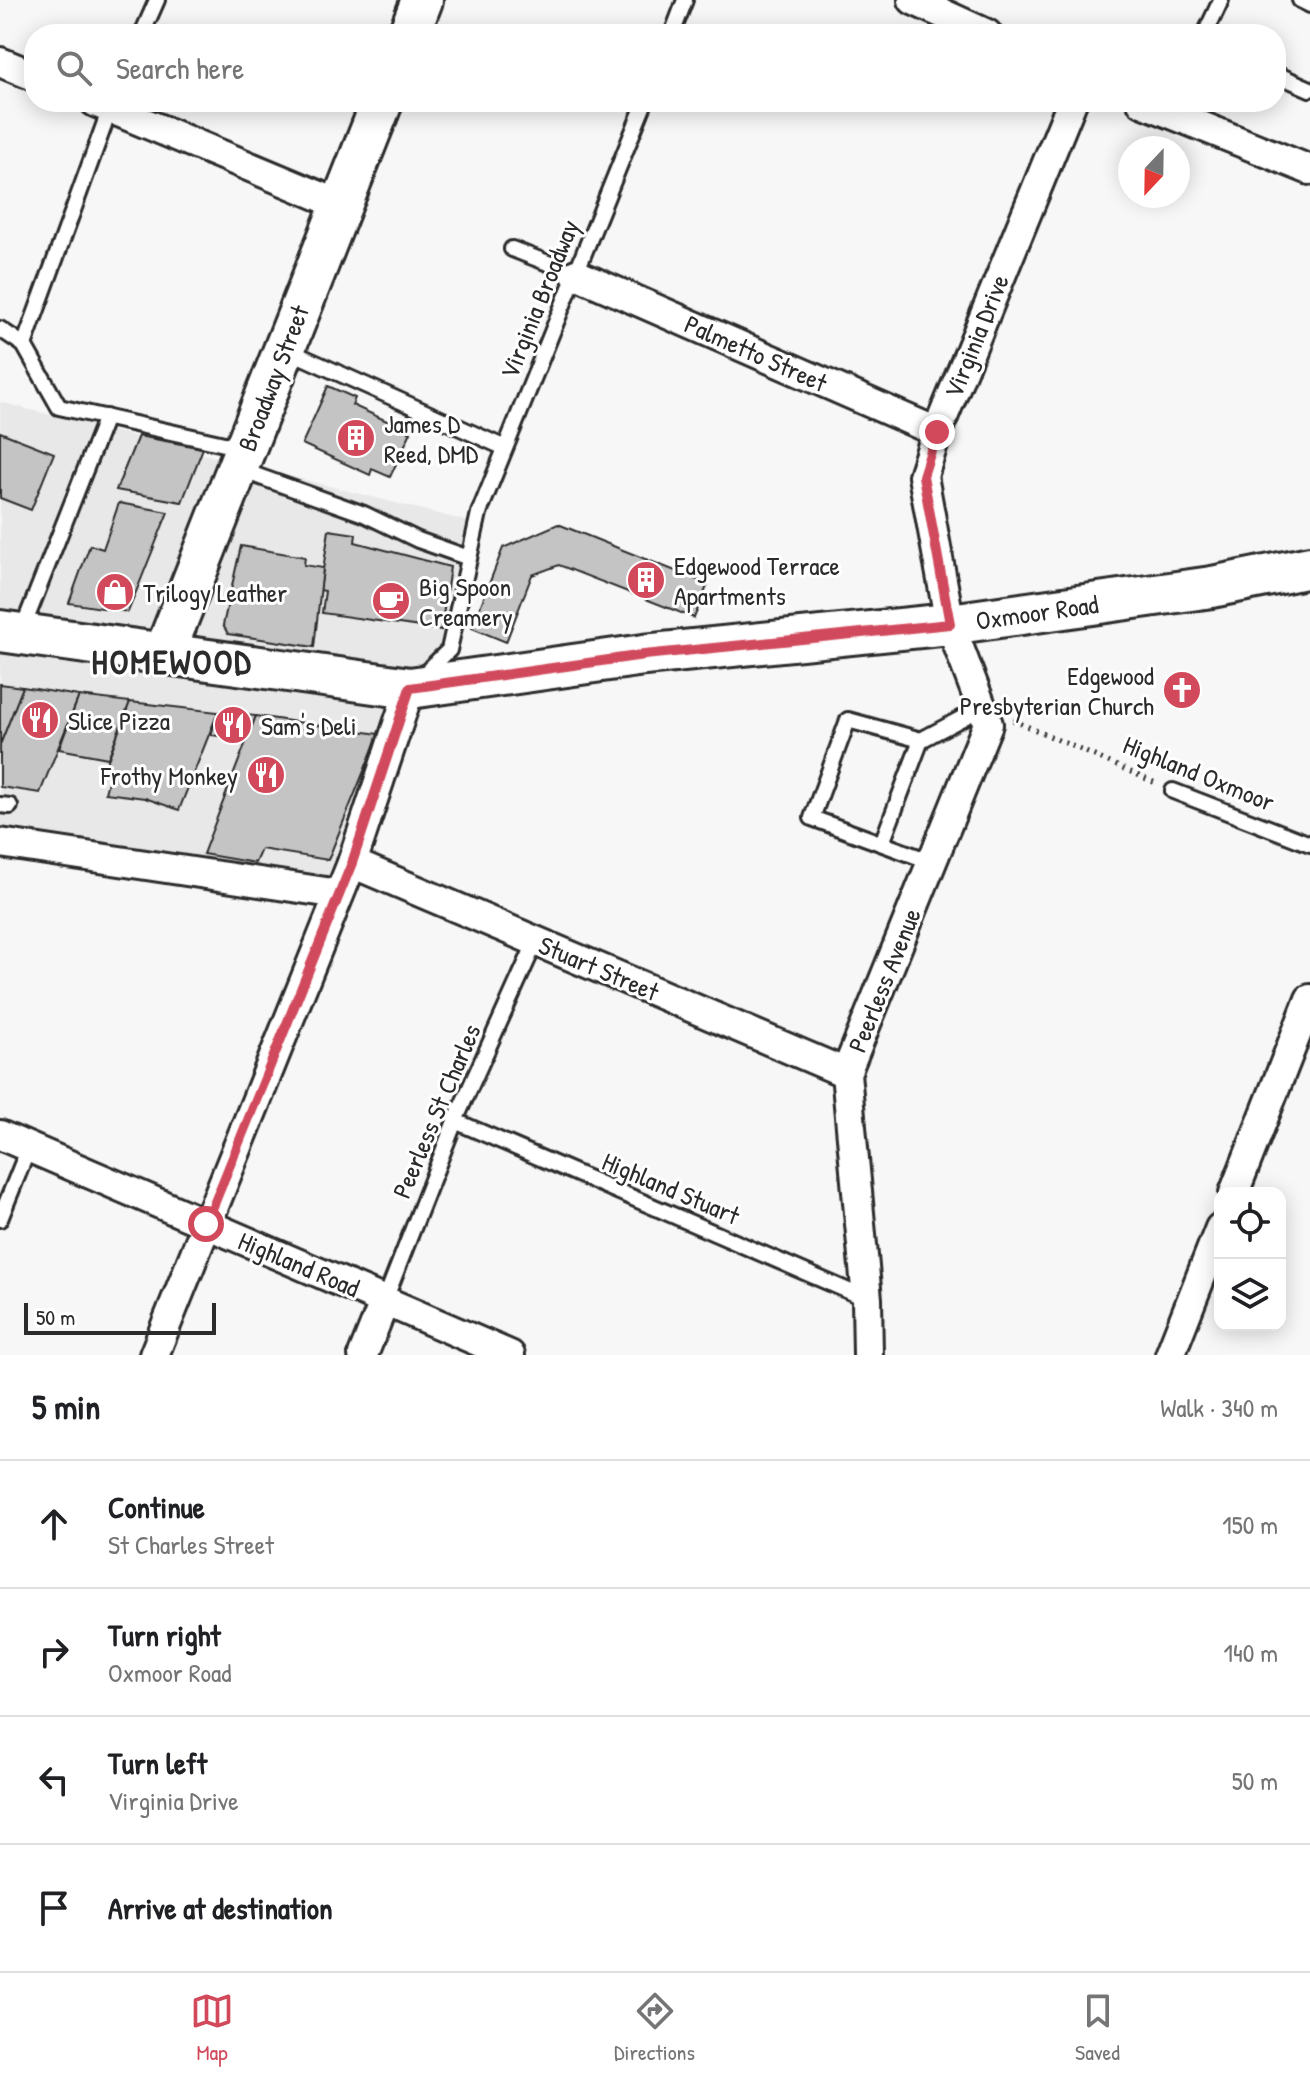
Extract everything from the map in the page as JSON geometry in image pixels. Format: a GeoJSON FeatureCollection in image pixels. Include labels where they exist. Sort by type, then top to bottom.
{"type":"FeatureCollection","features":[{"type":"Feature","properties":{"kind":"main road"},"geometry":{"type":"LineString","coordinates":[[413,24],[422,0]]}},
{"type":"Feature","properties":{"kind":"main road","name":"Broadway Street"},"geometry":{"type":"LineString","coordinates":[[164,654],[378,112]]}},
{"type":"Feature","properties":{"kind":"main road","name":"Oxmoor Road"},"geometry":{"type":"LineString","coordinates":[[10,633],[410,688],[644,655],[950,624],[1212,587],[1310,567]]}},
{"type":"Feature","properties":{"kind":"street"},"geometry":{"type":"LineString","coordinates":[[913,0],[965,24]]}},
{"type":"Feature","properties":{"kind":"street"},"geometry":{"type":"LineString","coordinates":[[0,62],[24,72]]}},
{"type":"Feature","properties":{"kind":"street"},"geometry":{"type":"LineString","coordinates":[[125,112],[341,205]]}},
{"type":"Feature","properties":{"kind":"street","name":"Virginia Drive"},"geometry":{"type":"LineString","coordinates":[[950,624],[923,476],[937,432],[1068,112]]}},
{"type":"Feature","properties":{"kind":"street"},"geometry":{"type":"LineString","coordinates":[[1167,112],[1310,170]]}},
{"type":"Feature","properties":{"kind":"street","name":"Palmetto Street"},"geometry":{"type":"LineString","coordinates":[[576,274],[937,432]]}},
{"type":"Feature","properties":{"kind":"street","name":"Peerless Avenue"},"geometry":{"type":"LineString","coordinates":[[868,1355],[867,1299],[846,1073],[988,724],[950,624]]}},
{"type":"Feature","properties":{"kind":"street"},"geometry":{"type":"LineString","coordinates":[[154,1355],[352,863],[410,688]]}},
{"type":"Feature","properties":{"kind":"street"},"geometry":{"type":"LineString","coordinates":[[0,843],[339,894]]}},
{"type":"Feature","properties":{"kind":"street","name":"Stuart Street"},"geometry":{"type":"LineString","coordinates":[[352,863],[846,1073]]}},
{"type":"Feature","properties":{"kind":"street"},"geometry":{"type":"LineString","coordinates":[[1236,1187],[1310,999]]}},
{"type":"Feature","properties":{"kind":"street","name":"Highland Road"},"geometry":{"type":"LineString","coordinates":[[0,1135],[510,1355]]}},
{"type":"Feature","properties":{"kind":"street"},"geometry":{"type":"LineString","coordinates":[[1170,1355],[1214,1243]]}},
{"type":"Feature","properties":{"kind":"street"},"geometry":{"type":"LineString","coordinates":[[363,1355],[385,1300]]}},
{"type":"Feature","properties":{"kind":"lane"},"geometry":{"type":"LineString","coordinates":[[146,24],[157,0]]}},
{"type":"Feature","properties":{"kind":"lane"},"geometry":{"type":"LineString","coordinates":[[676,24],[685,0]]}},
{"type":"Feature","properties":{"kind":"lane"},"geometry":{"type":"LineString","coordinates":[[1210,24],[1221,0]]}},
{"type":"Feature","properties":{"kind":"lane"},"geometry":{"type":"LineString","coordinates":[[1300,0],[1310,5]]}},
{"type":"Feature","properties":{"kind":"lane"},"geometry":{"type":"LineString","coordinates":[[1286,78],[1310,89]]}},
{"type":"Feature","properties":{"kind":"lane"},"geometry":{"type":"LineString","coordinates":[[24,345],[103,112]]}},
{"type":"Feature","properties":{"kind":"lane","name":"Virginia Broadway"},"geometry":{"type":"LineString","coordinates":[[410,688],[449,650],[479,513],[503,447],[641,112]]}},
{"type":"Feature","properties":{"kind":"lane"},"geometry":{"type":"LineString","coordinates":[[512,249],[576,274]]}},
{"type":"Feature","properties":{"kind":"lane"},"geometry":{"type":"LineString","coordinates":[[0,329],[24,345],[59,407],[106,417],[241,459],[418,540],[469,558]]}},
{"type":"Feature","properties":{"kind":"lane"},"geometry":{"type":"LineString","coordinates":[[285,348],[503,447]]}},
{"type":"Feature","properties":{"kind":"lane"},"geometry":{"type":"LineString","coordinates":[[10,633],[106,417]]}},
{"type":"Feature","properties":{"kind":"lane"},"geometry":{"type":"LineString","coordinates":[[882,843],[921,740],[983,707]]}},
{"type":"Feature","properties":{"kind":"lane"},"geometry":{"type":"LineString","coordinates":[[921,740],[848,720],[812,818],[932,862]]}},
{"type":"Feature","properties":{"kind":"lane","name":"Highland Oxmoor"},"geometry":{"type":"LineString","coordinates":[[1173,791],[1310,844]]}},
{"type":"Feature","properties":{"kind":"lane","name":"Peerless St Charles"},"geometry":{"type":"LineString","coordinates":[[385,1300],[455,1121],[536,941]]}},
{"type":"Feature","properties":{"kind":"lane","name":"Highland Stuart"},"geometry":{"type":"LineString","coordinates":[[455,1121],[867,1299]]}},
{"type":"Feature","properties":{"kind":"lane"},"geometry":{"type":"LineString","coordinates":[[0,1219],[29,1147]]}},
{"type":"Feature","properties":{"kind":"path","name":"Highland Oxmoor"},"geometry":{"type":"LineString","coordinates":[[983,707],[1173,791]]}},
{"type":"Feature","properties":{"kind":"shaded area"},"geometry":{"type":"Polygon","coordinates":[[[0,402],[470,522],[442,648],[408,678],[335,885],[0,835],[0,402]]]}},
{"type":"Feature","properties":{"kind":"building","name":"James D Reed, DMD"},"geometry":{"type":"Polygon","coordinates":[[[328,386],[355,398],[352,405],[411,432],[390,477],[372,469],[370,475],[302,444],[328,386]]]}},
{"type":"Feature","properties":{"kind":"building"},"geometry":{"type":"Polygon","coordinates":[[[0,432],[54,453],[31,510],[0,498],[0,432]]]}},
{"type":"Feature","properties":{"kind":"building"},"geometry":{"type":"Polygon","coordinates":[[[138,436],[203,448],[182,502],[116,490],[138,436]]]}},
{"type":"Feature","properties":{"kind":"building"},"geometry":{"type":"Polygon","coordinates":[[[119,503],[168,512],[128,612],[69,603],[90,545],[103,549],[119,503]]]}},
{"type":"Feature","properties":{"kind":"building","name":"Edgewood Terrace Apartments"},"geometry":{"type":"Polygon","coordinates":[[[558,524],[708,584],[694,618],[559,565],[532,575],[506,642],[472,628],[503,548],[558,524]]]}},
{"type":"Feature","properties":{"kind":"building"},"geometry":{"type":"Polygon","coordinates":[[[329,530],[356,534],[355,542],[450,567],[441,630],[322,613],[325,591],[320,590],[329,530]]]}},
{"type":"Feature","properties":{"kind":"building"},"geometry":{"type":"Polygon","coordinates":[[[241,546],[305,557],[304,565],[323,568],[314,647],[228,634],[223,625],[241,546]]]}},
{"type":"Feature","properties":{"kind":"building"},"geometry":{"type":"Polygon","coordinates":[[[0,684],[23,687],[0,745],[0,684]]]}},
{"type":"Feature","properties":{"kind":"building","name":"Slice Pizza"},"geometry":{"type":"Polygon","coordinates":[[[23,687],[79,696],[40,793],[0,787],[0,745],[23,687]]]}},
{"type":"Feature","properties":{"kind":"building"},"geometry":{"type":"Polygon","coordinates":[[[79,696],[130,702],[108,758],[59,749],[79,696]]]}},
{"type":"Feature","properties":{"kind":"building"},"geometry":{"type":"Polygon","coordinates":[[[130,702],[218,712],[179,810],[145,798],[105,793],[110,774],[103,773],[130,702]]]}},
{"type":"Feature","properties":{"kind":"building"},"geometry":{"type":"Polygon","coordinates":[[[218,712],[256,716],[247,740],[211,735],[218,712]]]}},
{"type":"Feature","properties":{"kind":"building"},"geometry":{"type":"Polygon","coordinates":[[[256,716],[379,734],[328,860],[261,849],[255,863],[203,854],[256,716]]]}},
{"type":"Feature","properties":{"kind":"place","name":"James D Reed, DMD"},"geometry":{"type":"Point","coordinates":[356,438]}},
{"type":"Feature","properties":{"kind":"place","name":"Edgewood Terrace Apartments"},"geometry":{"type":"Point","coordinates":[646,580]}},
{"type":"Feature","properties":{"kind":"place","name":"Trilogy Leather"},"geometry":{"type":"Point","coordinates":[115,592]}},
{"type":"Feature","properties":{"kind":"place","name":"Big Spoon Creamery"},"geometry":{"type":"Point","coordinates":[391,601]}},
{"type":"Feature","properties":{"kind":"place","name":"Edgewood Presbyterian Church"},"geometry":{"type":"Point","coordinates":[1182,690]}},
{"type":"Feature","properties":{"kind":"place","name":"Slice Pizza"},"geometry":{"type":"Point","coordinates":[40,720]}},
{"type":"Feature","properties":{"kind":"place","name":"Sam's Deli"},"geometry":{"type":"Point","coordinates":[233,725]}},
{"type":"Feature","properties":{"kind":"place","name":"Frothy Monkey"},"geometry":{"type":"Point","coordinates":[266,775]}},
{"type":"Feature","properties":{"kind":"district","name":"HOMEWOOD"},"geometry":{"type":"Point","coordinates":[172,662]}},
{"type":"Feature","properties":{"kind":"route"},"geometry":{"type":"LineString","coordinates":[[206,1224],[352,863],[410,688],[644,655],[950,624],[923,476],[937,432]]}}]}
